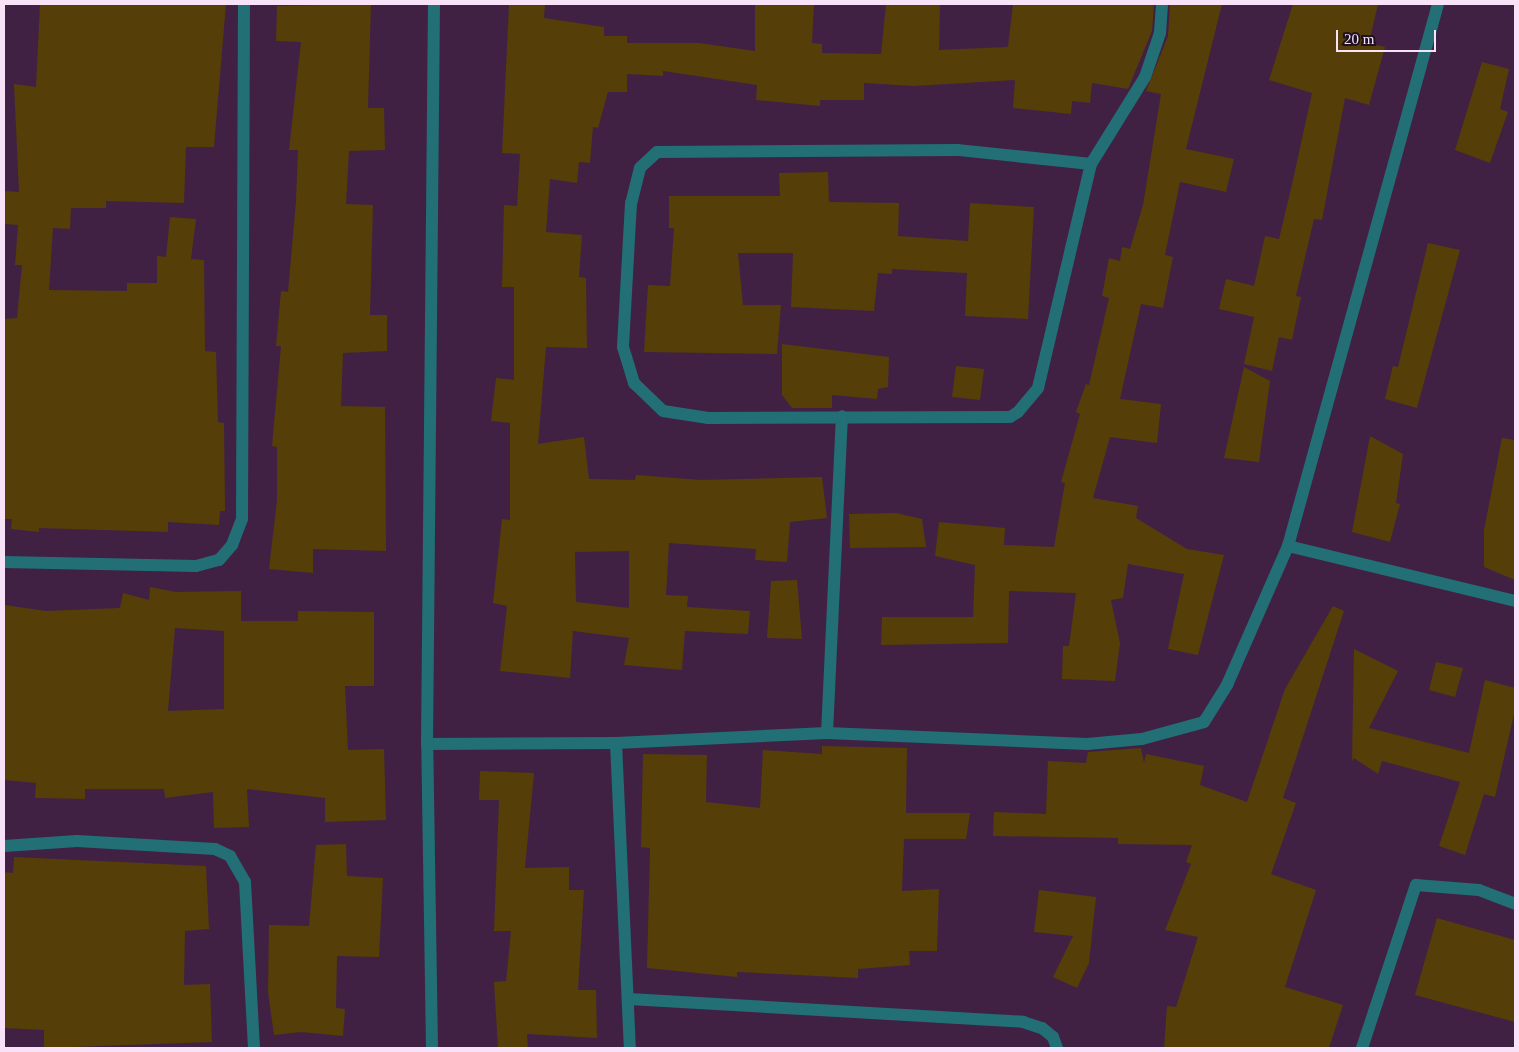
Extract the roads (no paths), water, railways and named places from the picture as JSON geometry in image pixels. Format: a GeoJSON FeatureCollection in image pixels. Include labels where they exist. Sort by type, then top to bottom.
{"type":"FeatureCollection","features":[{"type":"Feature","properties":{"kind":"street"},"geometry":{"type":"LineString","coordinates":[[4,562],[196,566],[218,560],[232,545],[242,519],[244,4]]}},
{"type":"Feature","properties":{"kind":"street"},"geometry":{"type":"LineString","coordinates":[[432,1048],[426,744],[434,4]]}},
{"type":"Feature","properties":{"kind":"street"},"geometry":{"type":"LineString","coordinates":[[1091,164],[957,150],[737,155],[679,151],[646,158],[631,203],[623,347],[627,368],[640,392],[673,414],[1010,417],[1023,408],[1038,388],[1091,164],[1145,77],[1160,33],[1162,4]]}},
{"type":"Feature","properties":{"kind":"street"},"geometry":{"type":"LineString","coordinates":[[426,744],[616,743],[827,733],[1087,744],[1142,739],[1204,722],[1227,685],[1288,546],[1438,4]]}},
{"type":"Feature","properties":{"kind":"street"},"geometry":{"type":"LineString","coordinates":[[827,733],[842,416]]}},
{"type":"Feature","properties":{"kind":"street"},"geometry":{"type":"LineString","coordinates":[[1288,546],[1515,601]]}},
{"type":"Feature","properties":{"kind":"street"},"geometry":{"type":"LineString","coordinates":[[616,743],[630,1048]]}},
{"type":"Feature","properties":{"kind":"street"},"geometry":{"type":"LineString","coordinates":[[4,846],[77,841],[214,849],[230,856],[245,882],[254,1048]]}},
{"type":"Feature","properties":{"kind":"street"},"geometry":{"type":"LineString","coordinates":[[1362,1048],[1416,885],[1479,890],[1515,904]]}},
{"type":"Feature","properties":{"kind":"street"},"geometry":{"type":"LineString","coordinates":[[629,999],[1023,1022],[1042,1028],[1053,1037],[1057,1048]]}}]}
